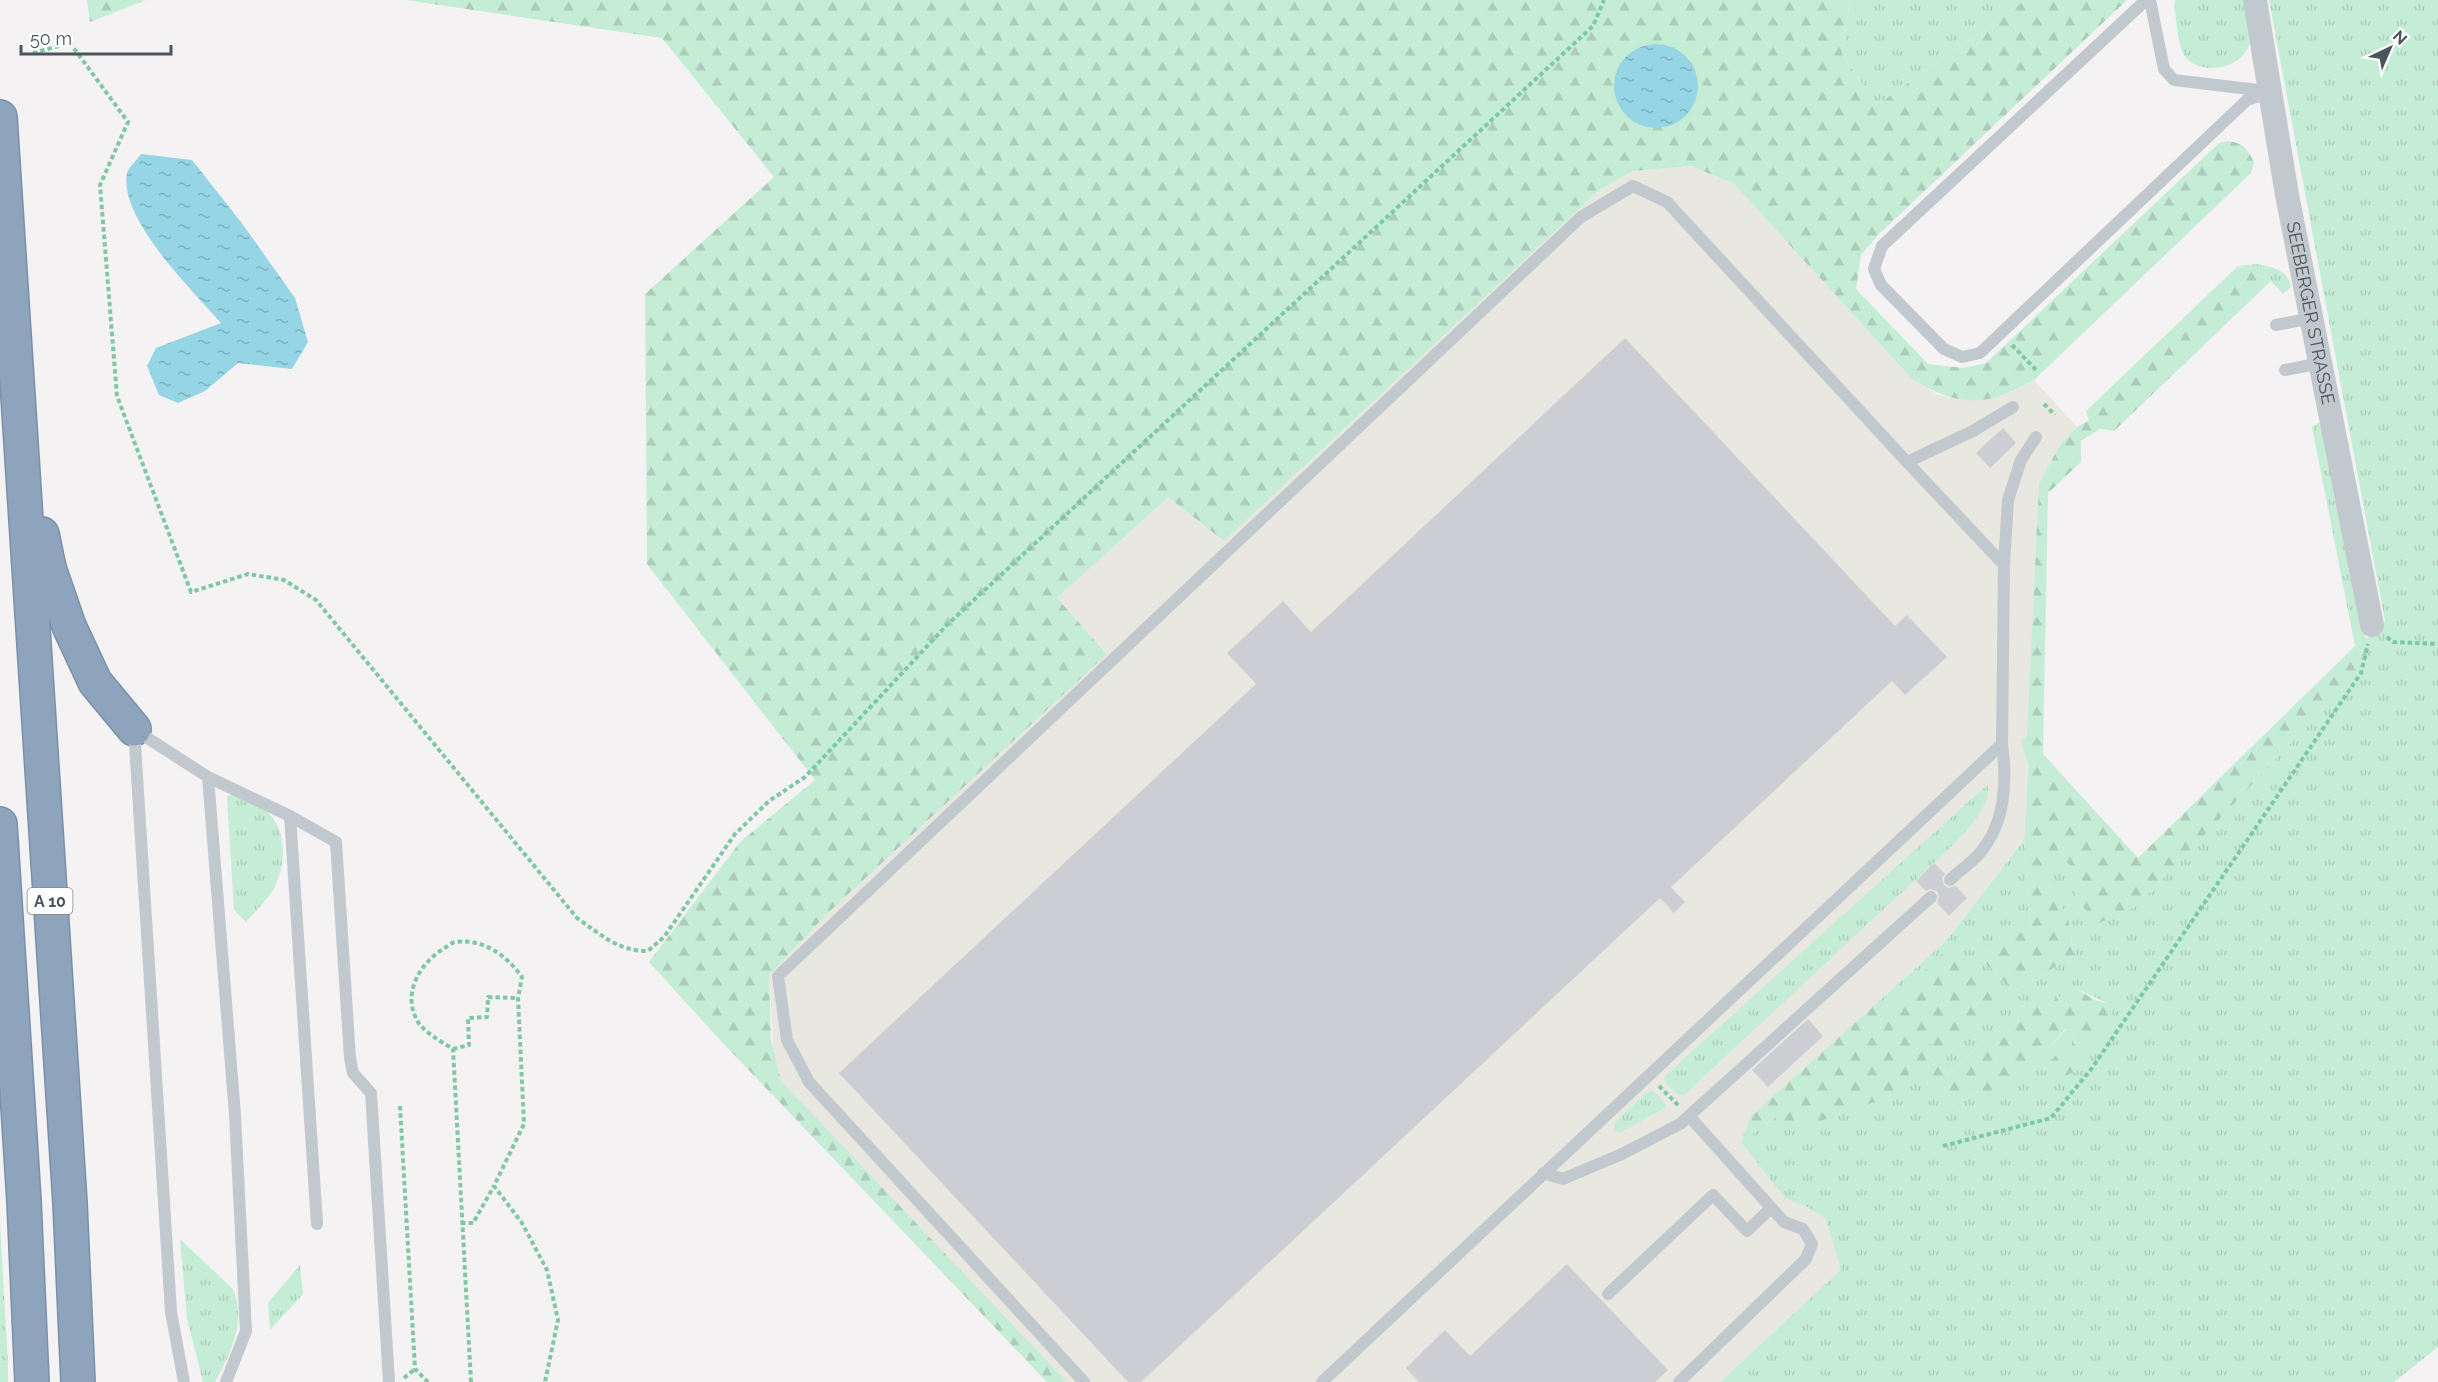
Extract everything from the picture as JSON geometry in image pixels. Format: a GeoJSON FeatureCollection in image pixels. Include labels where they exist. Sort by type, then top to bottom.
{"type":"FeatureCollection","features":[{"type":"Feature","properties":{"kind":"highway","name":"A 10"},"geometry":{"type":"LineString","coordinates":[[0,117],[70,1203],[78,1382]]}},
{"type":"Feature","properties":{"kind":"highway"},"geometry":{"type":"LineString","coordinates":[[19,420],[49,568],[69,626],[95,682],[134,729]]}},
{"type":"Feature","properties":{"kind":"highway","name":"A 10"},"geometry":{"type":"LineString","coordinates":[[0,824],[24,1201],[32,1382]]}},
{"type":"Feature","properties":{"kind":"street","name":"SEEBERGER STRASSE"},"geometry":{"type":"LineString","coordinates":[[2255,0],[2312,318],[2373,625]]}},
{"type":"Feature","properties":{"kind":"lane"},"geometry":{"type":"LineString","coordinates":[[2148,0],[2164,69],[2174,80],[2270,92],[2247,100],[1980,353],[1962,357],[1944,349],[1881,285],[1874,269],[1882,246],[2148,0]]}},
{"type":"Feature","properties":{"kind":"lane"},"geometry":{"type":"LineString","coordinates":[[1084,1382],[809,1082],[787,1040],[778,976],[1581,216],[1633,186],[1667,202],[2004,565]]}},
{"type":"Feature","properties":{"kind":"lane"},"geometry":{"type":"LineString","coordinates":[[2276,325],[2312,318]]}},
{"type":"Feature","properties":{"kind":"lane"},"geometry":{"type":"LineString","coordinates":[[2285,370],[2321,363]]}},
{"type":"Feature","properties":{"kind":"lane"},"geometry":{"type":"LineString","coordinates":[[1907,462],[1973,432],[2013,407]]}},
{"type":"Feature","properties":{"kind":"lane"},"geometry":{"type":"LineString","coordinates":[[1950,880],[1978,854],[1994,832],[2005,789],[2002,744],[2004,565],[2008,500],[2021,460],[2036,437]]}},
{"type":"Feature","properties":{"kind":"lane"},"geometry":{"type":"LineString","coordinates":[[134,729],[208,777],[290,816],[336,842],[350,1058],[353,1073],[371,1093],[389,1382]]}},
{"type":"Feature","properties":{"kind":"lane"},"geometry":{"type":"LineString","coordinates":[[134,729],[171,1312],[184,1382]]}},
{"type":"Feature","properties":{"kind":"lane"},"geometry":{"type":"LineString","coordinates":[[1322,1382],[2002,744]]}},
{"type":"Feature","properties":{"kind":"lane"},"geometry":{"type":"LineString","coordinates":[[208,777],[235,1115],[246,1331],[226,1382]]}},
{"type":"Feature","properties":{"kind":"lane"},"geometry":{"type":"LineString","coordinates":[[290,816],[317,1224]]}},
{"type":"Feature","properties":{"kind":"lane"},"geometry":{"type":"LineString","coordinates":[[1543,1173],[1563,1179],[1622,1154],[1680,1124],[1931,897]]}},
{"type":"Feature","properties":{"kind":"lane"},"geometry":{"type":"LineString","coordinates":[[1679,1382],[1806,1258],[1812,1244],[1803,1230],[1784,1222],[1689,1116]]}},
{"type":"Feature","properties":{"kind":"lane"},"geometry":{"type":"LineString","coordinates":[[1608,1294],[1713,1194],[1747,1231],[1771,1208]]}},
{"type":"Feature","properties":{"kind":"path"},"geometry":{"type":"LineString","coordinates":[[33,53],[70,43],[128,122],[100,185],[117,396],[191,592],[248,574],[284,580],[316,600],[577,918],[613,943],[629,951],[648,951],[664,937],[735,834],[770,801],[805,777],[946,625],[1593,26],[1604,0]]}},
{"type":"Feature","properties":{"kind":"path"},"geometry":{"type":"LineString","coordinates":[[2001,333],[2038,372]]}},
{"type":"Feature","properties":{"kind":"path"},"geometry":{"type":"LineString","coordinates":[[2044,404],[2055,415]]}},
{"type":"Feature","properties":{"kind":"path"},"geometry":{"type":"LineString","coordinates":[[1943,1146],[2050,1118],[2092,1068],[2361,673],[2373,625],[2393,642],[2438,644]]}},
{"type":"Feature","properties":{"kind":"path"},"geometry":{"type":"LineString","coordinates":[[461,1223],[473,1222],[494,1186],[524,1125],[518,998],[522,977],[511,962],[487,945],[454,942],[420,969],[412,993],[415,1017],[428,1032],[453,1049],[469,1045],[468,1018],[487,1017],[488,997],[518,998]]}},
{"type":"Feature","properties":{"kind":"path"},"geometry":{"type":"LineString","coordinates":[[453,1049],[471,1382]]}},
{"type":"Feature","properties":{"kind":"path"},"geometry":{"type":"LineString","coordinates":[[1647,1075],[1689,1116]]}},
{"type":"Feature","properties":{"kind":"path"},"geometry":{"type":"LineString","coordinates":[[400,1106],[415,1369],[428,1382]]}},
{"type":"Feature","properties":{"kind":"path"},"geometry":{"type":"LineString","coordinates":[[494,1186],[522,1223],[548,1270],[558,1320],[545,1382]]}},
{"type":"Feature","properties":{"kind":"path"},"geometry":{"type":"LineString","coordinates":[[398,1382],[415,1369]]}},
{"type":"Feature","properties":{"kind":"shaded area"},"geometry":{"type":"Polygon","coordinates":[[[1691,166],[1734,184],[1913,380],[1939,395],[1962,400],[2012,392],[2034,380],[2077,427],[2061,443],[2038,505],[2024,840],[1947,940],[1751,1116],[1785,1198],[1809,1208],[1826,1219],[1842,1270],[1720,1382],[1047,1382],[776,1094],[769,975],[829,912],[1107,653],[1057,598],[1168,496],[1224,540],[1598,191],[1633,171],[1691,166]]]}},
{"type":"Feature","properties":{"kind":"green space"},"geometry":{"type":"Polygon","coordinates":[[[87,0],[146,0],[90,22],[87,0]]]}},
{"type":"Feature","properties":{"kind":"green space"},"geometry":{"type":"Polygon","coordinates":[[[406,0],[1850,0],[1842,54],[1877,105],[2026,0],[2127,0],[1879,234],[1861,255],[1856,289],[1928,364],[1963,368],[1986,363],[2219,143],[2231,142],[2240,145],[2254,162],[2251,173],[2034,380],[2001,395],[1974,401],[1946,396],[1913,380],[1734,184],[1691,166],[1633,171],[1598,191],[1224,541],[1168,497],[1057,598],[1107,654],[829,912],[769,975],[771,1040],[781,1081],[1067,1382],[1047,1382],[721,1041],[649,962],[740,842],[815,780],[647,564],[645,294],[774,177],[662,38],[406,0]]]}},
{"type":"Feature","properties":{"kind":"green space"},"geometry":{"type":"Polygon","coordinates":[[[1850,0],[2026,0],[1877,105],[1842,54],[1850,0]]]}},
{"type":"Feature","properties":{"kind":"green space"},"geometry":{"type":"Polygon","coordinates":[[[2175,0],[2244,0],[2250,41],[2240,59],[2220,67],[2208,68],[2189,61],[2179,42],[2175,0]]]}},
{"type":"Feature","properties":{"kind":"green space"},"geometry":{"type":"Polygon","coordinates":[[[2269,0],[2438,0],[2438,1347],[2394,1382],[1720,1382],[1841,1270],[1826,1219],[1809,1208],[1785,1198],[1741,1142],[1778,1115],[1907,1067],[1967,1117],[1962,1102],[1978,1090],[2046,1052],[2066,1029],[2074,1029],[2072,1045],[2045,1065],[2085,1039],[2098,1036],[2109,1004],[2075,988],[2047,1004],[2025,1004],[1948,1074],[1927,1056],[1928,1044],[1930,1043],[1944,1057],[2004,1004],[1889,1005],[1878,1002],[1947,940],[2024,840],[2030,928],[1977,955],[2014,992],[2074,955],[2068,918],[2045,879],[2058,852],[2077,873],[2099,922],[2367,654],[2355,646],[2312,427],[2322,421],[2366,639],[2385,621],[2269,0]]]}},
{"type":"Feature","properties":{"kind":"green space"},"geometry":{"type":"Polygon","coordinates":[[[2257,264],[2283,273],[2290,281],[2291,287],[2283,294],[2271,281],[2238,266],[2257,264]]]}},
{"type":"Feature","properties":{"kind":"green space"},"geometry":{"type":"Polygon","coordinates":[[[2238,266],[2271,281],[2114,431],[2100,429],[2081,441],[2081,462],[2048,493],[2043,754],[2138,858],[2355,646],[2367,654],[2366,664],[2137,906],[2099,923],[2074,898],[2077,873],[2058,853],[2045,879],[2068,918],[2074,955],[2014,992],[1977,955],[2030,928],[2024,840],[2028,765],[2021,740],[2027,736],[2039,484],[2061,443],[2077,427],[2089,420],[2086,411],[2238,266]]]}},
{"type":"Feature","properties":{"kind":"green space"},"geometry":{"type":"Polygon","coordinates":[[[1987,785],[1987,800],[1983,808],[1956,842],[1684,1095],[1670,1088],[1664,1079],[1666,1075],[1987,785]]]}},
{"type":"Feature","properties":{"kind":"green space"},"geometry":{"type":"Polygon","coordinates":[[[234,792],[260,806],[271,816],[281,835],[283,846],[278,880],[264,902],[246,922],[234,910],[227,797],[234,792]]]}},
{"type":"Feature","properties":{"kind":"green space"},"geometry":{"type":"Polygon","coordinates":[[[1950,946],[2005,1004],[1944,1058],[1930,1043],[1928,1044],[1927,1056],[1948,1074],[2025,1004],[2047,1004],[2075,988],[2095,1000],[2109,1004],[2112,1024],[2098,1036],[2086,1039],[2080,1069],[2065,1076],[2044,1065],[2072,1045],[2074,1029],[2065,1029],[2046,1052],[1999,1095],[1978,1090],[1962,1102],[1968,1118],[1908,1068],[1909,1080],[1898,1094],[1792,1131],[1778,1116],[1741,1142],[1751,1116],[1878,1002],[1889,1005],[1950,946]]]}},
{"type":"Feature","properties":{"kind":"green space"},"geometry":{"type":"Polygon","coordinates":[[[1647,1092],[1656,1093],[1666,1105],[1663,1109],[1617,1132],[1614,1128],[1615,1122],[1647,1092]]]}},
{"type":"Feature","properties":{"kind":"green space"},"geometry":{"type":"Polygon","coordinates":[[[0,1222],[8,1366],[8,1382],[0,1382],[0,1222]]]}},
{"type":"Feature","properties":{"kind":"green space"},"geometry":{"type":"Polygon","coordinates":[[[180,1239],[233,1289],[237,1301],[235,1337],[215,1382],[203,1382],[187,1319],[180,1239]]]}},
{"type":"Feature","properties":{"kind":"green space"},"geometry":{"type":"Polygon","coordinates":[[[300,1265],[303,1294],[270,1330],[268,1303],[300,1265]]]}},
{"type":"Feature","properties":{"kind":"water"},"geometry":{"type":"Polygon","coordinates":[[[1656,44],[1672,47],[1686,56],[1695,70],[1698,86],[1695,102],[1686,116],[1672,125],[1656,128],[1640,125],[1626,116],[1617,102],[1614,86],[1617,70],[1626,56],[1640,47],[1656,44]]]}},
{"type":"Feature","properties":{"kind":"water"},"geometry":{"type":"Polygon","coordinates":[[[141,154],[192,160],[241,222],[295,298],[308,342],[292,369],[238,363],[205,391],[178,403],[159,395],[147,366],[156,348],[221,323],[160,253],[134,211],[127,191],[127,173],[141,154]]]}},
{"type":"Feature","properties":{"kind":"building"},"geometry":{"type":"Polygon","coordinates":[[[1625,338],[1895,626],[1907,615],[1947,657],[1905,695],[1892,681],[1671,887],[1685,902],[1674,913],[1660,898],[1141,1382],[1128,1382],[839,1073],[1256,684],[1227,653],[1283,601],[1311,632],[1625,338]]]}},
{"type":"Feature","properties":{"kind":"building"},"geometry":{"type":"Polygon","coordinates":[[[2003,428],[2016,443],[1990,468],[1976,453],[2003,428]]]}},
{"type":"Feature","properties":{"kind":"building"},"geometry":{"type":"Polygon","coordinates":[[[1934,863],[1945,874],[1942,878],[1944,885],[1948,888],[1956,886],[1967,898],[1949,916],[1937,903],[1939,896],[1937,891],[1930,889],[1926,891],[1916,881],[1934,863]]]}},
{"type":"Feature","properties":{"kind":"building"},"geometry":{"type":"Polygon","coordinates":[[[1808,1019],[1823,1036],[1768,1087],[1752,1070],[1808,1019]]]}},
{"type":"Feature","properties":{"kind":"building"},"geometry":{"type":"Polygon","coordinates":[[[1567,1264],[1668,1370],[1655,1382],[1419,1382],[1406,1368],[1445,1330],[1470,1356],[1567,1264]]]}}]}
